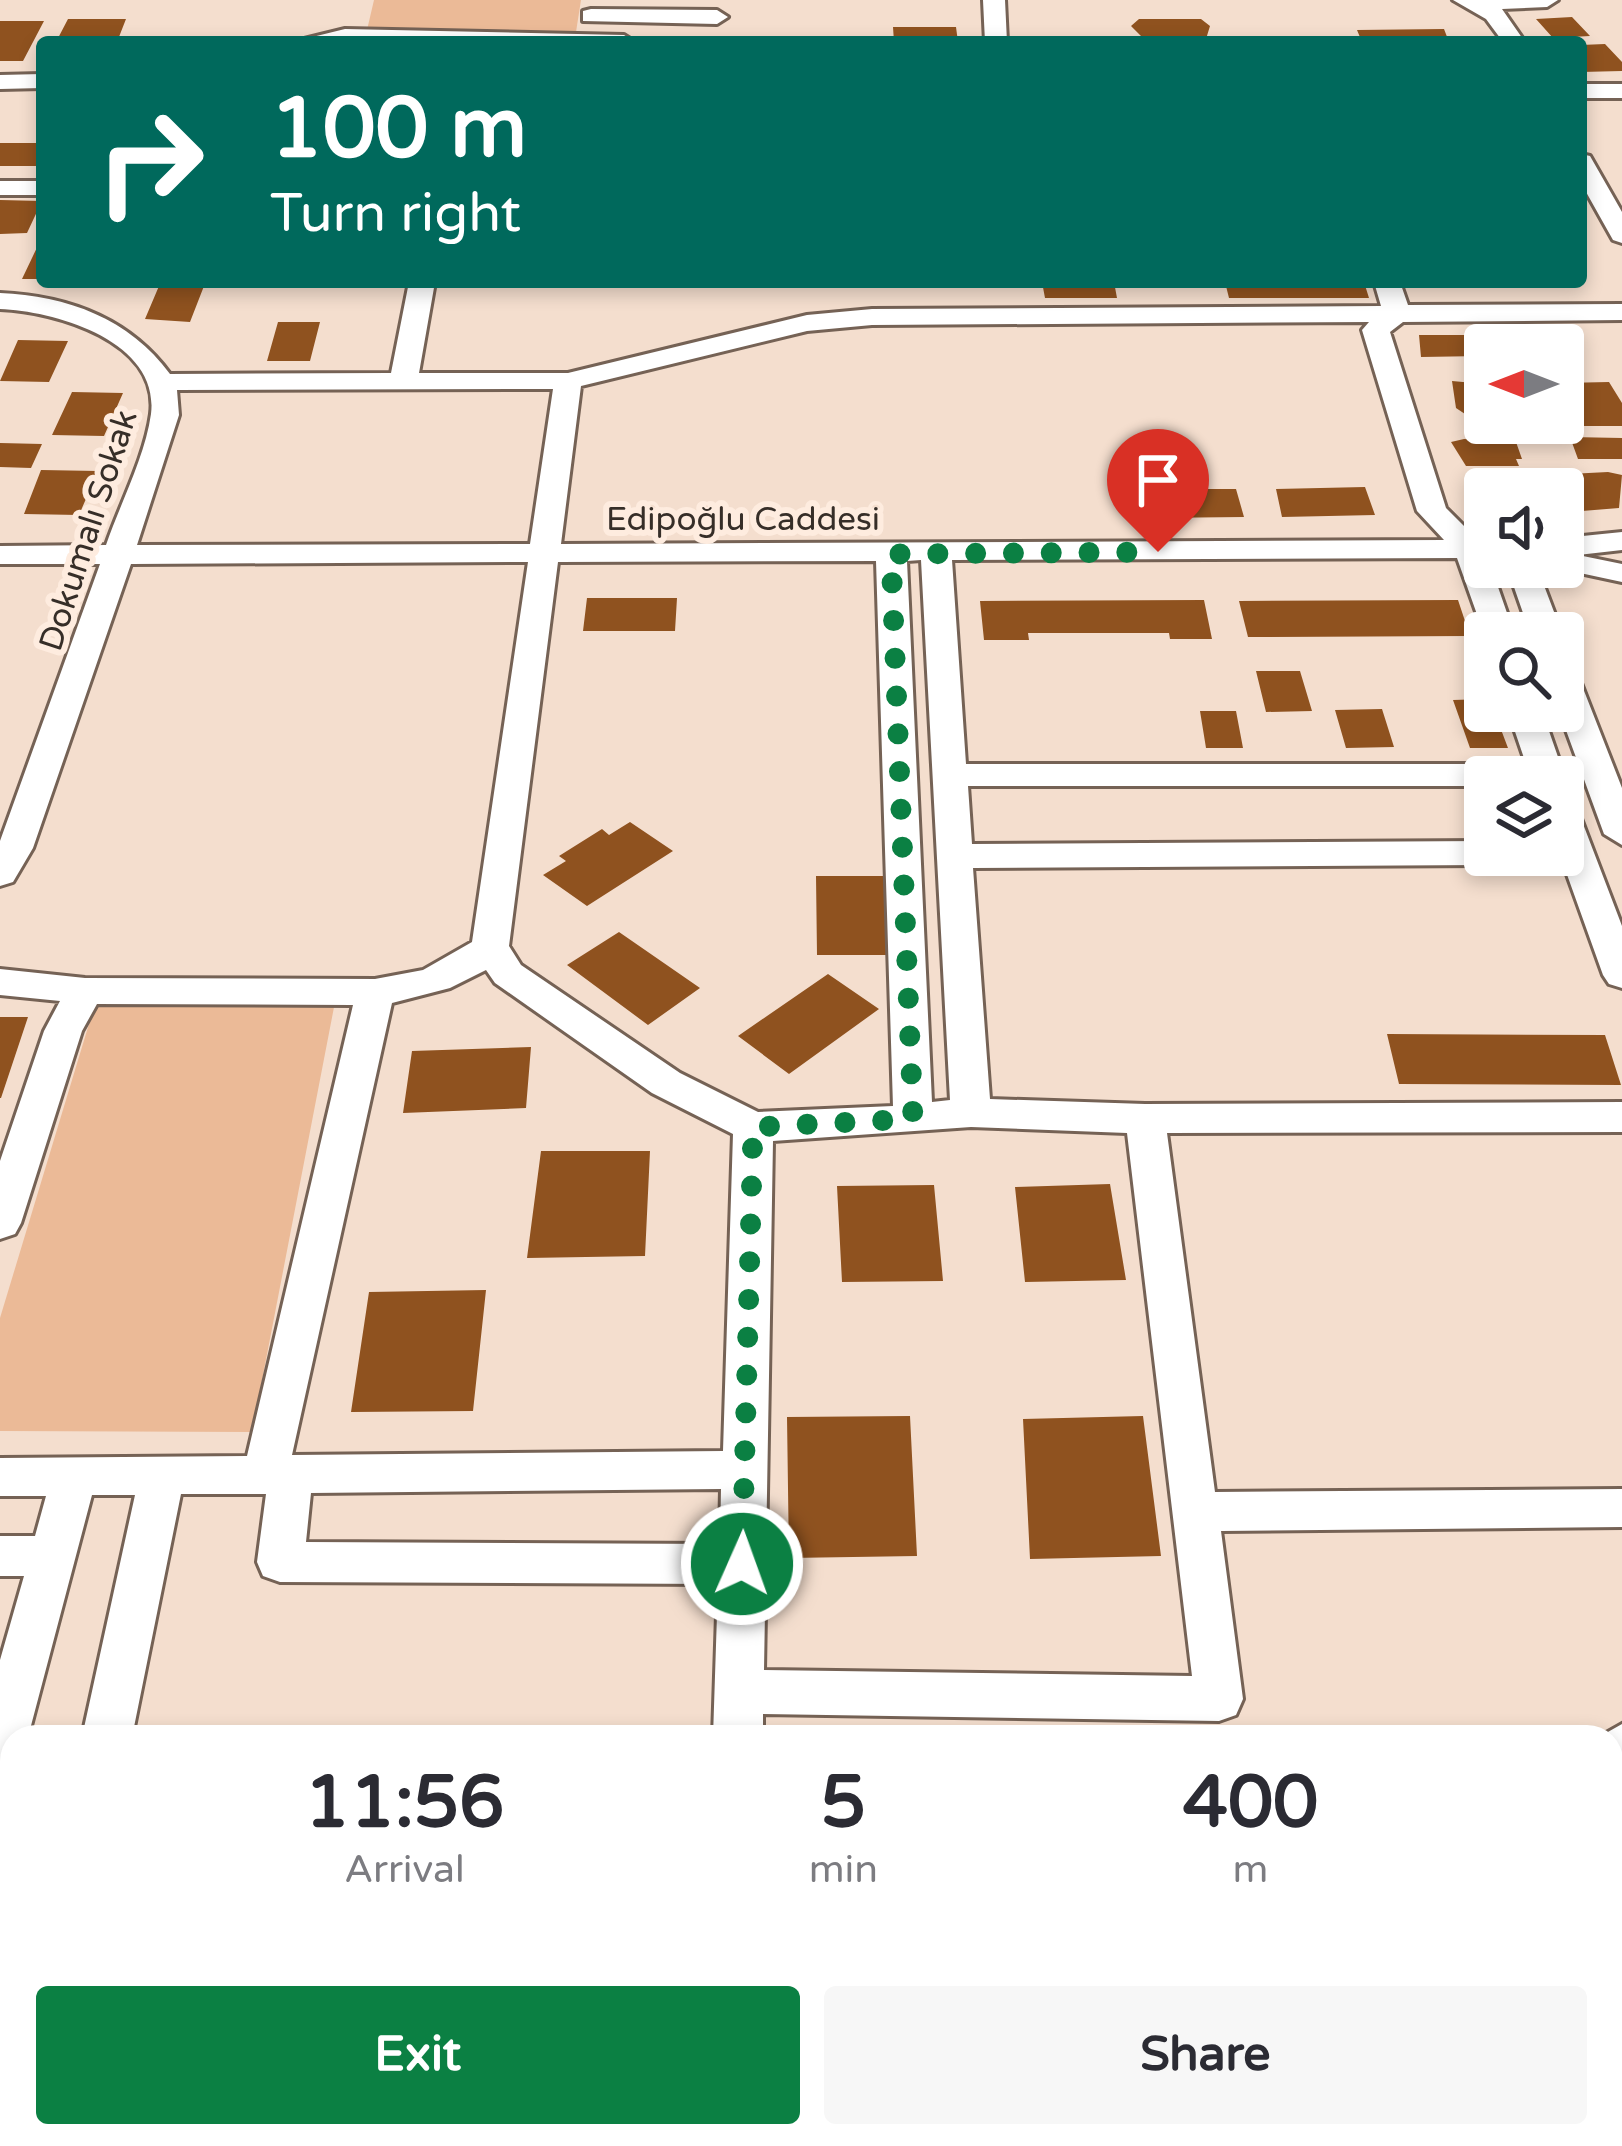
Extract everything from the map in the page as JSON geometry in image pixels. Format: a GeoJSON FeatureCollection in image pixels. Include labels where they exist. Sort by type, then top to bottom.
{"type":"FeatureCollection","features":[{"type":"Feature","properties":{"kind":"street"},"geometry":{"type":"LineString","coordinates":[[994,0],[996,36]]}},
{"type":"Feature","properties":{"kind":"street"},"geometry":{"type":"LineString","coordinates":[[1464,0],[1494,14],[1510,36]]}},
{"type":"Feature","properties":{"kind":"street"},"geometry":{"type":"LineString","coordinates":[[1489,0],[1547,0]]}},
{"type":"Feature","properties":{"kind":"street"},"geometry":{"type":"LineString","coordinates":[[321,36],[348,27],[590,19],[718,8]]}},
{"type":"Feature","properties":{"kind":"street"},"geometry":{"type":"LineString","coordinates":[[590,19],[616,36]]}},
{"type":"Feature","properties":{"kind":"street"},"geometry":{"type":"LineString","coordinates":[[0,82],[36,81]]}},
{"type":"Feature","properties":{"kind":"street"},"geometry":{"type":"LineString","coordinates":[[1587,91],[1622,92]]}},
{"type":"Feature","properties":{"kind":"street"},"geometry":{"type":"LineString","coordinates":[[1587,168],[1613,199],[1622,235]]}},
{"type":"Feature","properties":{"kind":"street"},"geometry":{"type":"LineString","coordinates":[[0,188],[36,188]]}},
{"type":"Feature","properties":{"kind":"street"},"geometry":{"type":"LineString","coordinates":[[403,382],[421,288]]}},
{"type":"Feature","properties":{"kind":"street"},"geometry":{"type":"LineString","coordinates":[[1031,288],[1035,314]]}},
{"type":"Feature","properties":{"kind":"street"},"geometry":{"type":"LineString","coordinates":[[1206,288],[1212,313]]}},
{"type":"Feature","properties":{"kind":"street"},"geometry":{"type":"LineString","coordinates":[[1389,288],[1397,313]]}},
{"type":"Feature","properties":{"kind":"street","name":"Dokumalı Sokak"},"geometry":{"type":"LineString","coordinates":[[0,301],[73,310],[143,357],[163,382],[165,416],[68,702],[0,874]]}},
{"type":"Feature","properties":{"kind":"street"},"geometry":{"type":"LineString","coordinates":[[163,382],[568,381],[807,323],[1035,314],[1622,312]]}},
{"type":"Feature","properties":{"kind":"street"},"geometry":{"type":"LineString","coordinates":[[1397,313],[1376,330],[1432,511],[1464,538]]}},
{"type":"Feature","properties":{"kind":"street"},"geometry":{"type":"LineString","coordinates":[[0,982],[86,991],[375,992],[424,985],[472,964],[490,947],[568,381]]}},
{"type":"Feature","properties":{"kind":"street"},"geometry":{"type":"LineString","coordinates":[[1584,545],[1622,541]]}},
{"type":"Feature","properties":{"kind":"street","name":"Edipoğlu Caddesi"},"geometry":{"type":"LineString","coordinates":[[0,555],[936,555],[1464,549]]}},
{"type":"Feature","properties":{"kind":"street"},"geometry":{"type":"LineString","coordinates":[[891,554],[913,1119]]}},
{"type":"Feature","properties":{"kind":"street"},"geometry":{"type":"LineString","coordinates":[[936,555],[971,1113]]}},
{"type":"Feature","properties":{"kind":"street"},"geometry":{"type":"LineString","coordinates":[[1584,565],[1622,573]]}},
{"type":"Feature","properties":{"kind":"street"},"geometry":{"type":"LineString","coordinates":[[1583,732],[1622,834]]}},
{"type":"Feature","properties":{"kind":"street"},"geometry":{"type":"LineString","coordinates":[[950,775],[1464,776]]}},
{"type":"Feature","properties":{"kind":"street"},"geometry":{"type":"LineString","coordinates":[[958,856],[1464,854]]}},
{"type":"Feature","properties":{"kind":"street"},"geometry":{"type":"LineString","coordinates":[[1580,876],[1622,976]]}},
{"type":"Feature","properties":{"kind":"street"},"geometry":{"type":"LineString","coordinates":[[490,947],[508,974],[666,1083],[753,1127],[971,1113],[1145,1119],[1622,1117]]}},
{"type":"Feature","properties":{"kind":"street"},"geometry":{"type":"LineString","coordinates":[[0,1223],[63,1031],[86,991]]}},
{"type":"Feature","properties":{"kind":"street"},"geometry":{"type":"LineString","coordinates":[[375,992],[278,1474],[280,1562],[742,1564]]}},
{"type":"Feature","properties":{"kind":"street"},"geometry":{"type":"LineString","coordinates":[[753,1127],[739,1715],[1219,1699],[1145,1119]]}},
{"type":"Feature","properties":{"kind":"street"},"geometry":{"type":"LineString","coordinates":[[0,1477],[745,1470]]}},
{"type":"Feature","properties":{"kind":"street"},"geometry":{"type":"LineString","coordinates":[[110,1725],[162,1475]]}},
{"type":"Feature","properties":{"kind":"street"},"geometry":{"type":"LineString","coordinates":[[6,1725],[74,1477]]}},
{"type":"Feature","properties":{"kind":"street"},"geometry":{"type":"LineString","coordinates":[[1194,1512],[1622,1508]]}},
{"type":"Feature","properties":{"kind":"street"},"geometry":{"type":"LineString","coordinates":[[0,1556],[52,1556]]}},
{"type":"Feature","properties":{"kind":"shaded area"},"geometry":{"type":"Polygon","coordinates":[[[374,0],[581,0],[576,32],[367,30],[374,0]]]}},
{"type":"Feature","properties":{"kind":"shaded area"},"geometry":{"type":"Polygon","coordinates":[[[335,1002],[252,1432],[0,1431],[0,1318],[95,1004],[335,1002]]]}},
{"type":"Feature","properties":{"kind":"building"},"geometry":{"type":"Polygon","coordinates":[[[1572,17],[1590,36],[1551,36],[1536,19],[1572,17]]]}},
{"type":"Feature","properties":{"kind":"building"},"geometry":{"type":"Polygon","coordinates":[[[68,19],[126,19],[119,36],[59,36],[68,19]]]}},
{"type":"Feature","properties":{"kind":"building"},"geometry":{"type":"Polygon","coordinates":[[[1139,19],[1201,19],[1210,26],[1207,36],[1141,36],[1131,26],[1139,19]]]}},
{"type":"Feature","properties":{"kind":"building"},"geometry":{"type":"Polygon","coordinates":[[[0,21],[44,21],[23,61],[0,61],[0,21]]]}},
{"type":"Feature","properties":{"kind":"building"},"geometry":{"type":"Polygon","coordinates":[[[893,27],[956,27],[957,36],[894,36],[893,27]]]}},
{"type":"Feature","properties":{"kind":"building"},"geometry":{"type":"Polygon","coordinates":[[[1444,29],[1447,36],[1360,36],[1357,30],[1444,29]]]}},
{"type":"Feature","properties":{"kind":"building"},"geometry":{"type":"Polygon","coordinates":[[[1605,44],[1622,62],[1622,71],[1587,72],[1587,45],[1605,44]]]}},
{"type":"Feature","properties":{"kind":"building"},"geometry":{"type":"Polygon","coordinates":[[[0,143],[36,143],[36,166],[0,166],[0,143]]]}},
{"type":"Feature","properties":{"kind":"building"},"geometry":{"type":"Polygon","coordinates":[[[0,200],[36,201],[27,233],[0,234],[0,200]]]}},
{"type":"Feature","properties":{"kind":"building"},"geometry":{"type":"Polygon","coordinates":[[[36,250],[36,279],[22,279],[36,250]]]}},
{"type":"Feature","properties":{"kind":"building"},"geometry":{"type":"Polygon","coordinates":[[[158,288],[203,288],[190,322],[145,319],[158,288]]]}},
{"type":"Feature","properties":{"kind":"building"},"geometry":{"type":"Polygon","coordinates":[[[1043,288],[1115,288],[1117,298],[1045,298],[1043,288]]]}},
{"type":"Feature","properties":{"kind":"building"},"geometry":{"type":"Polygon","coordinates":[[[1226,288],[1366,288],[1369,298],[1229,298],[1226,288]]]}},
{"type":"Feature","properties":{"kind":"building"},"geometry":{"type":"Polygon","coordinates":[[[278,322],[320,322],[310,361],[267,361],[278,322]]]}},
{"type":"Feature","properties":{"kind":"building"},"geometry":{"type":"Polygon","coordinates":[[[1419,335],[1464,335],[1464,356],[1421,357],[1419,335]]]}},
{"type":"Feature","properties":{"kind":"building"},"geometry":{"type":"Polygon","coordinates":[[[18,340],[68,341],[49,382],[0,381],[18,340]]]}},
{"type":"Feature","properties":{"kind":"building"},"geometry":{"type":"Polygon","coordinates":[[[1452,381],[1464,382],[1464,413],[1456,408],[1452,381]]]}},
{"type":"Feature","properties":{"kind":"building"},"geometry":{"type":"Polygon","coordinates":[[[1609,382],[1622,403],[1622,426],[1584,426],[1584,383],[1609,382]]]}},
{"type":"Feature","properties":{"kind":"building"},"geometry":{"type":"Polygon","coordinates":[[[72,392],[123,393],[104,436],[52,435],[72,392]]]}},
{"type":"Feature","properties":{"kind":"building"},"geometry":{"type":"Polygon","coordinates":[[[1584,437],[1622,438],[1622,459],[1578,459],[1573,444],[1584,444],[1584,437]]]}},
{"type":"Feature","properties":{"kind":"building"},"geometry":{"type":"Polygon","coordinates":[[[1451,442],[1517,444],[1522,459],[1516,459],[1519,466],[1466,466],[1451,442]]]}},
{"type":"Feature","properties":{"kind":"building"},"geometry":{"type":"Polygon","coordinates":[[[0,443],[42,444],[31,468],[0,467],[0,443]]]}},
{"type":"Feature","properties":{"kind":"building"},"geometry":{"type":"Polygon","coordinates":[[[41,470],[98,471],[79,515],[24,514],[41,470]]]}},
{"type":"Feature","properties":{"kind":"building"},"geometry":{"type":"Polygon","coordinates":[[[1584,473],[1622,475],[1619,508],[1584,511],[1584,473]]]}},
{"type":"Feature","properties":{"kind":"building"},"geometry":{"type":"Polygon","coordinates":[[[1365,487],[1375,515],[1282,517],[1276,489],[1365,487]]]}},
{"type":"Feature","properties":{"kind":"building"},"geometry":{"type":"Polygon","coordinates":[[[1145,489],[1236,489],[1244,517],[1150,518],[1145,489]]]}},
{"type":"Feature","properties":{"kind":"building"},"geometry":{"type":"Polygon","coordinates":[[[587,598],[677,598],[675,631],[583,631],[587,598]]]}},
{"type":"Feature","properties":{"kind":"building"},"geometry":{"type":"Polygon","coordinates":[[[1204,600],[1212,639],[1170,639],[1169,633],[1028,633],[1029,640],[984,640],[980,601],[1204,600]]]}},
{"type":"Feature","properties":{"kind":"building"},"geometry":{"type":"Polygon","coordinates":[[[1458,600],[1464,636],[1248,637],[1239,601],[1458,600]]]}},
{"type":"Feature","properties":{"kind":"building"},"geometry":{"type":"Polygon","coordinates":[[[1256,671],[1300,671],[1312,711],[1266,712],[1256,671]]]}},
{"type":"Feature","properties":{"kind":"building"},"geometry":{"type":"Polygon","coordinates":[[[1453,700],[1464,700],[1464,731],[1453,700]]]}},
{"type":"Feature","properties":{"kind":"building"},"geometry":{"type":"Polygon","coordinates":[[[1382,709],[1394,747],[1346,748],[1335,710],[1382,709]]]}},
{"type":"Feature","properties":{"kind":"building"},"geometry":{"type":"Polygon","coordinates":[[[1200,711],[1236,711],[1243,748],[1206,748],[1200,711]]]}},
{"type":"Feature","properties":{"kind":"building"},"geometry":{"type":"Polygon","coordinates":[[[1464,732],[1502,732],[1508,748],[1470,748],[1464,732]]]}},
{"type":"Feature","properties":{"kind":"building"},"geometry":{"type":"Polygon","coordinates":[[[630,822],[673,851],[587,906],[543,875],[566,861],[559,856],[602,829],[609,835],[630,822]]]}},
{"type":"Feature","properties":{"kind":"building"},"geometry":{"type":"Polygon","coordinates":[[[816,876],[885,876],[888,955],[817,955],[816,876]]]}},
{"type":"Feature","properties":{"kind":"building"},"geometry":{"type":"Polygon","coordinates":[[[619,932],[700,988],[648,1025],[567,965],[619,932]]]}},
{"type":"Feature","properties":{"kind":"building"},"geometry":{"type":"Polygon","coordinates":[[[828,974],[879,1009],[789,1074],[738,1036],[828,974]]]}},
{"type":"Feature","properties":{"kind":"building"},"geometry":{"type":"Polygon","coordinates":[[[0,1017],[28,1017],[1,1098],[0,1098],[0,1017]]]}},
{"type":"Feature","properties":{"kind":"building"},"geometry":{"type":"Polygon","coordinates":[[[1387,1034],[1605,1035],[1621,1085],[1399,1084],[1387,1034]]]}},
{"type":"Feature","properties":{"kind":"building"},"geometry":{"type":"Polygon","coordinates":[[[531,1047],[526,1108],[403,1113],[412,1051],[531,1047]]]}},
{"type":"Feature","properties":{"kind":"building"},"geometry":{"type":"Polygon","coordinates":[[[541,1151],[650,1151],[645,1256],[527,1258],[541,1151]]]}},
{"type":"Feature","properties":{"kind":"building"},"geometry":{"type":"Polygon","coordinates":[[[1110,1184],[1126,1280],[1025,1282],[1015,1187],[1110,1184]]]}},
{"type":"Feature","properties":{"kind":"building"},"geometry":{"type":"Polygon","coordinates":[[[934,1185],[943,1281],[842,1282],[837,1186],[934,1185]]]}},
{"type":"Feature","properties":{"kind":"building"},"geometry":{"type":"Polygon","coordinates":[[[486,1290],[473,1411],[351,1412],[369,1292],[486,1290]]]}},
{"type":"Feature","properties":{"kind":"building"},"geometry":{"type":"Polygon","coordinates":[[[910,1416],[917,1556],[789,1558],[787,1417],[910,1416]]]}},
{"type":"Feature","properties":{"kind":"building"},"geometry":{"type":"Polygon","coordinates":[[[1143,1416],[1161,1556],[1030,1559],[1023,1419],[1143,1416]]]}},
{"type":"Feature","properties":{"kind":"route"},"geometry":{"type":"LineString","coordinates":[[742,1564],[753,1127],[913,1119],[891,554],[1158,552]]}}]}
